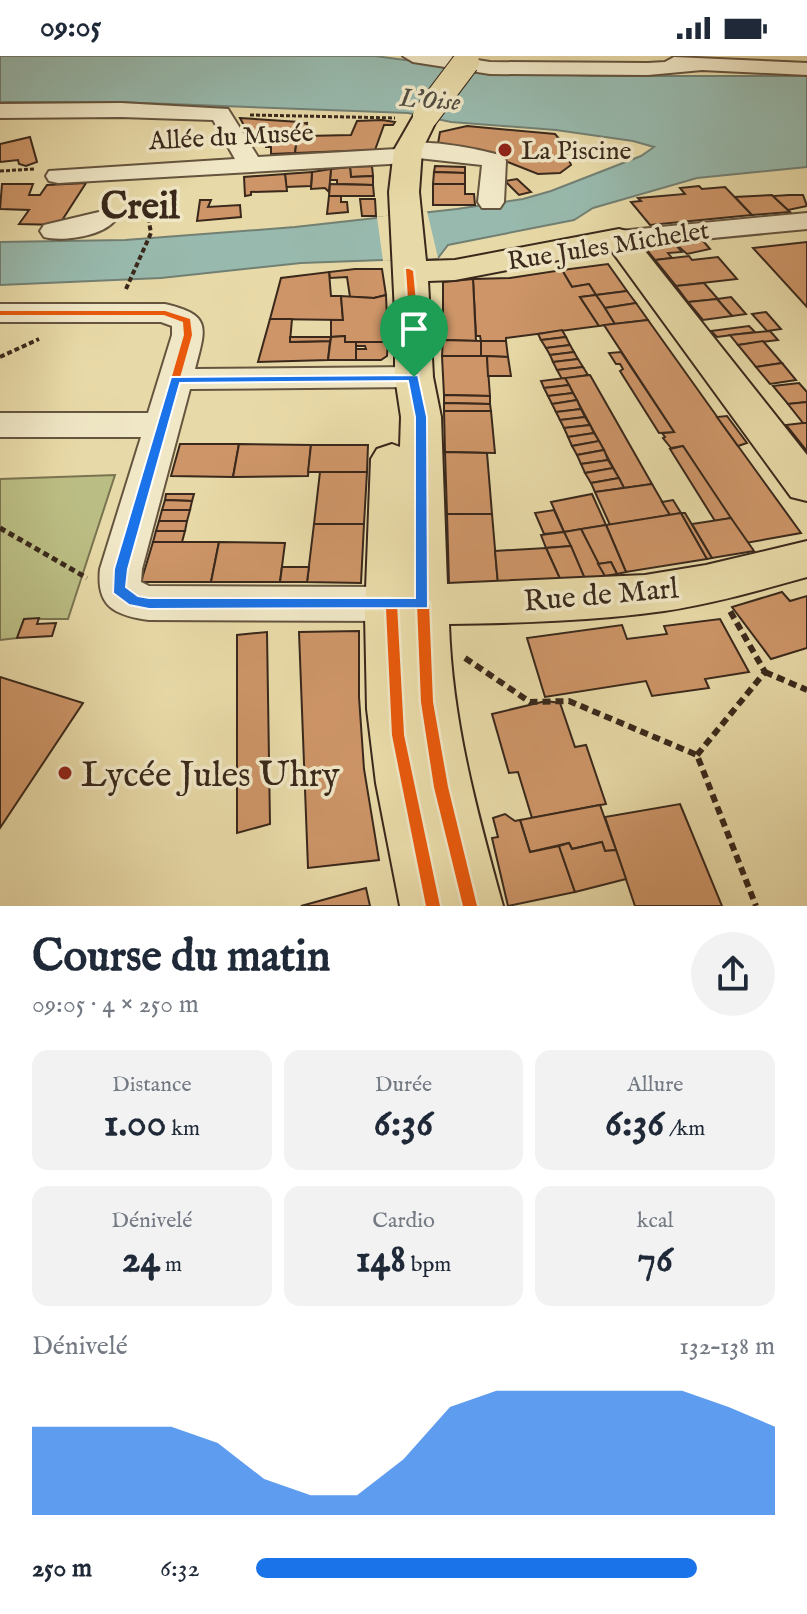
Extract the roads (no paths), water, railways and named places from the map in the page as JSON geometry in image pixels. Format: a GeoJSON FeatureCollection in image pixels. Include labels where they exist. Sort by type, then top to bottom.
{"type":"FeatureCollection","features":[{"type":"Feature","properties":{"kind":"main road"},"geometry":{"type":"LineString","coordinates":[[468,59],[426,115],[408,153],[403,214],[413,313],[414,377],[421,417],[423,662],[441,787],[470,906]]}},
{"type":"Feature","properties":{"kind":"main road"},"geometry":{"type":"LineString","coordinates":[[619,239],[807,486]]}},
{"type":"Feature","properties":{"kind":"main road","name":"Rue Jules Michelet"},"geometry":{"type":"LineString","coordinates":[[408,266],[455,270],[619,239]]}},
{"type":"Feature","properties":{"kind":"main road","name":"Rue de Marl"},"geometry":{"type":"LineString","coordinates":[[422,604],[614,597],[714,582],[807,559]]}},
{"type":"Feature","properties":{"kind":"main road"},"geometry":{"type":"LineString","coordinates":[[422,604],[398,735],[433,906]]}},
{"type":"Feature","properties":{"kind":"street"},"geometry":{"type":"LineString","coordinates":[[413,56],[482,68],[648,69],[699,65]]}},
{"type":"Feature","properties":{"kind":"street"},"geometry":{"type":"LineString","coordinates":[[588,56],[699,65],[807,69]]}},
{"type":"Feature","properties":{"kind":"street"},"geometry":{"type":"LineString","coordinates":[[0,111],[135,110],[220,114],[251,165]]}},
{"type":"Feature","properties":{"kind":"street","name":"Allée du Musée"},"geometry":{"type":"LineString","coordinates":[[58,176],[408,153],[466,155],[494,161],[491,202]]}},
{"type":"Feature","properties":{"kind":"street"},"geometry":{"type":"LineString","coordinates":[[54,231],[78,228],[103,219]]}},
{"type":"Feature","properties":{"kind":"street","name":"Rue Jules Michelet"},"geometry":{"type":"LineString","coordinates":[[619,239],[807,221]]}},
{"type":"Feature","properties":{"kind":"street"},"geometry":{"type":"LineString","coordinates":[[0,313],[152,313],[184,318],[189,327],[121,569],[119,589],[134,601],[422,604]]}},
{"type":"Feature","properties":{"kind":"street"},"geometry":{"type":"LineString","coordinates":[[175,379],[414,377]]}},
{"type":"Feature","properties":{"kind":"street"},"geometry":{"type":"LineString","coordinates":[[0,425],[161,425]]}},
{"type":"Feature","properties":{"kind":"water","name":"L'Oise"},"geometry":{"type":"Polygon","coordinates":[[[0,56],[375,56],[480,70],[592,76],[807,76],[807,167],[697,178],[593,208],[574,220],[448,245],[438,258],[301,263],[161,278],[0,285],[0,242],[125,240],[295,227],[457,209],[523,199],[551,191],[641,156],[654,147],[556,130],[451,122],[408,113],[116,102],[0,102],[0,56]]]}},
{"type":"Feature","properties":{"kind":"place","name":"La Piscine"},"geometry":{"type":"Point","coordinates":[505,150]}},
{"type":"Feature","properties":{"kind":"place","name":"Lycée Jules Uhry"},"geometry":{"type":"Point","coordinates":[65,773]}},
{"type":"Feature","properties":{"kind":"district","name":"Creil"},"geometry":{"type":"Point","coordinates":[140,205]}}]}
